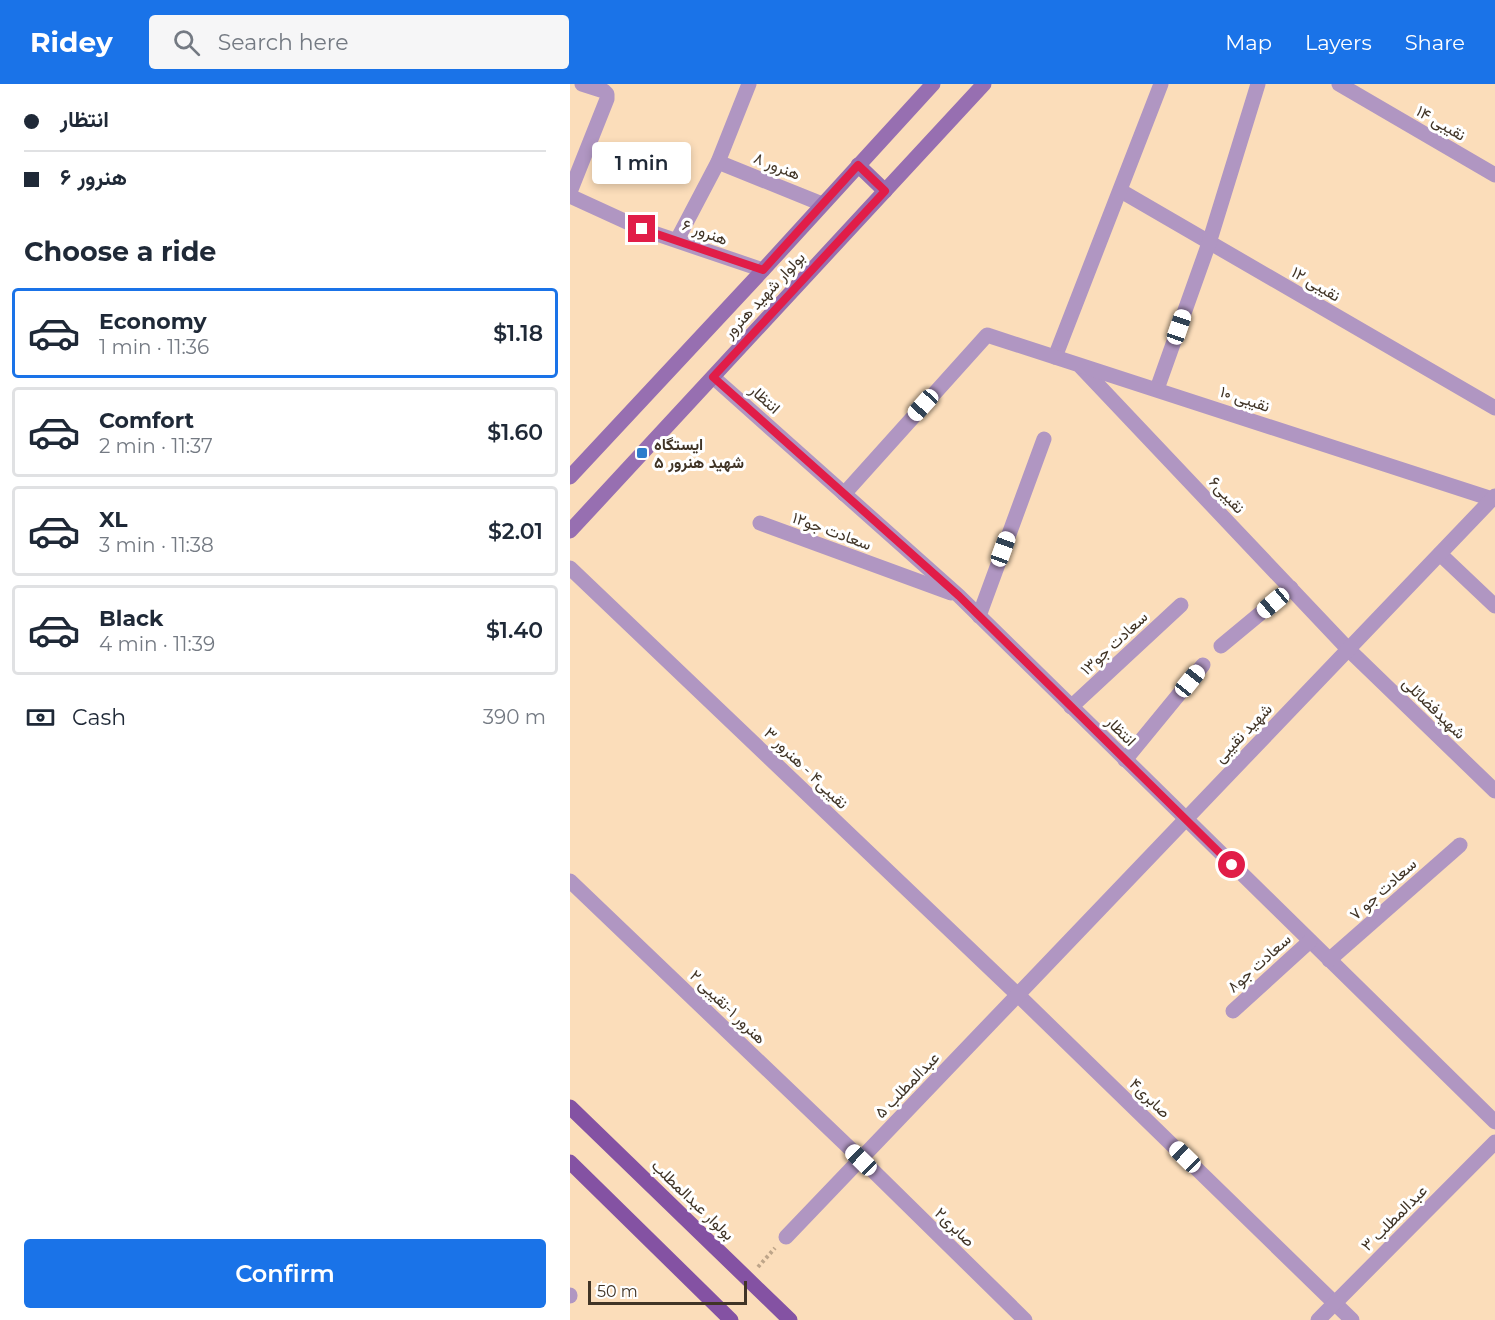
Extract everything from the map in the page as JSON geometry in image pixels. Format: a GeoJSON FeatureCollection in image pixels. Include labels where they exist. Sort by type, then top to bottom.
{"type":"FeatureCollection","features":[{"type":"Feature","properties":{"kind":"main road","name":"بولوار شهید هنرور"},"geometry":{"type":"LineString","coordinates":[[570,477],[576,463],[763,270],[933,84]]}},
{"type":"Feature","properties":{"kind":"main road","name":"بولوار شهید هنرور"},"geometry":{"type":"LineString","coordinates":[[570,531],[984,84]]}},
{"type":"Feature","properties":{"kind":"main road"},"geometry":{"type":"LineString","coordinates":[[858,165],[885,191]]}},
{"type":"Feature","properties":{"kind":"main road","name":"بولوار عبدالمطلب"},"geometry":{"type":"LineString","coordinates":[[570,1107],[790,1320]]}},
{"type":"Feature","properties":{"kind":"main road"},"geometry":{"type":"LineString","coordinates":[[570,1162],[717,1314],[731,1320]]}},
{"type":"Feature","properties":{"kind":"street"},"geometry":{"type":"LineString","coordinates":[[570,194],[607,99],[604,91],[582,84]]}},
{"type":"Feature","properties":{"kind":"street"},"geometry":{"type":"LineString","coordinates":[[1055,357],[1161,84]]}},
{"type":"Feature","properties":{"kind":"street"},"geometry":{"type":"LineString","coordinates":[[1157,389],[1209,243],[1258,84]]}},
{"type":"Feature","properties":{"kind":"street","name":"نقیبی ۱۴"},"geometry":{"type":"LineString","coordinates":[[1339,84],[1495,176]]}},
{"type":"Feature","properties":{"kind":"street"},"geometry":{"type":"LineString","coordinates":[[677,240],[718,162],[743,86]]}},
{"type":"Feature","properties":{"kind":"street","name":"هنرور ۸"},"geometry":{"type":"LineString","coordinates":[[718,162],[822,204]]}},
{"type":"Feature","properties":{"kind":"street","name":"نقیبی ۱۲"},"geometry":{"type":"LineString","coordinates":[[1120,191],[1495,408]]}},
{"type":"Feature","properties":{"kind":"street","name":"هنرور ۶"},"geometry":{"type":"LineString","coordinates":[[570,194],[642,229],[763,270]]}},
{"type":"Feature","properties":{"kind":"street","name":"نقیبی ۱۰"},"geometry":{"type":"LineString","coordinates":[[844,494],[987,334],[1494,498]]}},
{"type":"Feature","properties":{"kind":"street","name":"نقیبی۶"},"geometry":{"type":"LineString","coordinates":[[1079,365],[1348,649]]}},
{"type":"Feature","properties":{"kind":"street","name":"انتظار"},"geometry":{"type":"LineString","coordinates":[[713,377],[959,596],[1495,1122]]}},
{"type":"Feature","properties":{"kind":"street"},"geometry":{"type":"LineString","coordinates":[[979,616],[1044,439]]}},
{"type":"Feature","properties":{"kind":"street","name":"شهید نقیبی"},"geometry":{"type":"LineString","coordinates":[[1018,995],[1494,498]]}},
{"type":"Feature","properties":{"kind":"street","name":"سعادت جو۱۲"},"geometry":{"type":"LineString","coordinates":[[760,523],[959,596]]}},
{"type":"Feature","properties":{"kind":"street"},"geometry":{"type":"LineString","coordinates":[[1440,554],[1495,606]]}},
{"type":"Feature","properties":{"kind":"street","name":"نقیبی۴ - هنرور ۳"},"geometry":{"type":"LineString","coordinates":[[570,568],[1018,995]]}},
{"type":"Feature","properties":{"kind":"street"},"geometry":{"type":"LineString","coordinates":[[1221,646],[1291,588]]}},
{"type":"Feature","properties":{"kind":"street","name":"سعادت جو۱۳"},"geometry":{"type":"LineString","coordinates":[[1071,707],[1181,605]]}},
{"type":"Feature","properties":{"kind":"street","name":"شهیدفضائلی"},"geometry":{"type":"LineString","coordinates":[[1348,649],[1495,791]]}},
{"type":"Feature","properties":{"kind":"street"},"geometry":{"type":"LineString","coordinates":[[1125,760],[1203,665]]}},
{"type":"Feature","properties":{"kind":"street","name":"سعادت جو ۷"},"geometry":{"type":"LineString","coordinates":[[1329,960],[1460,845]]}},
{"type":"Feature","properties":{"kind":"street","name":"هنرور ۱-نقیبی ۲"},"geometry":{"type":"LineString","coordinates":[[570,881],[861,1160]]}},
{"type":"Feature","properties":{"kind":"street","name":"سعادت جو۸"},"geometry":{"type":"LineString","coordinates":[[1233,1011],[1310,941]]}},
{"type":"Feature","properties":{"kind":"street","name":"عبدالمطلب ۵"},"geometry":{"type":"LineString","coordinates":[[786,1237],[1018,995]]}},
{"type":"Feature","properties":{"kind":"street","name":"صابری۴"},"geometry":{"type":"LineString","coordinates":[[1018,995],[1352,1320]]}},
{"type":"Feature","properties":{"kind":"street","name":"عبدالمطلب ۳"},"geometry":{"type":"LineString","coordinates":[[1318,1320],[1495,1142]]}},
{"type":"Feature","properties":{"kind":"street","name":"صابری۲"},"geometry":{"type":"LineString","coordinates":[[861,1160],[1025,1320]]}},
{"type":"Feature","properties":{"kind":"path"},"geometry":{"type":"LineString","coordinates":[[747,1278],[786,1237]]}},
{"type":"Feature","properties":{"kind":"place","name":"ایستگاه شهید هنرور ۵"},"geometry":{"type":"Point","coordinates":[642,453]}},
{"type":"Feature","properties":{"kind":"route"},"geometry":{"type":"LineString","coordinates":[[642,229],[763,270],[858,165],[885,191],[713,377],[959,596],[1232,865]]}}]}
